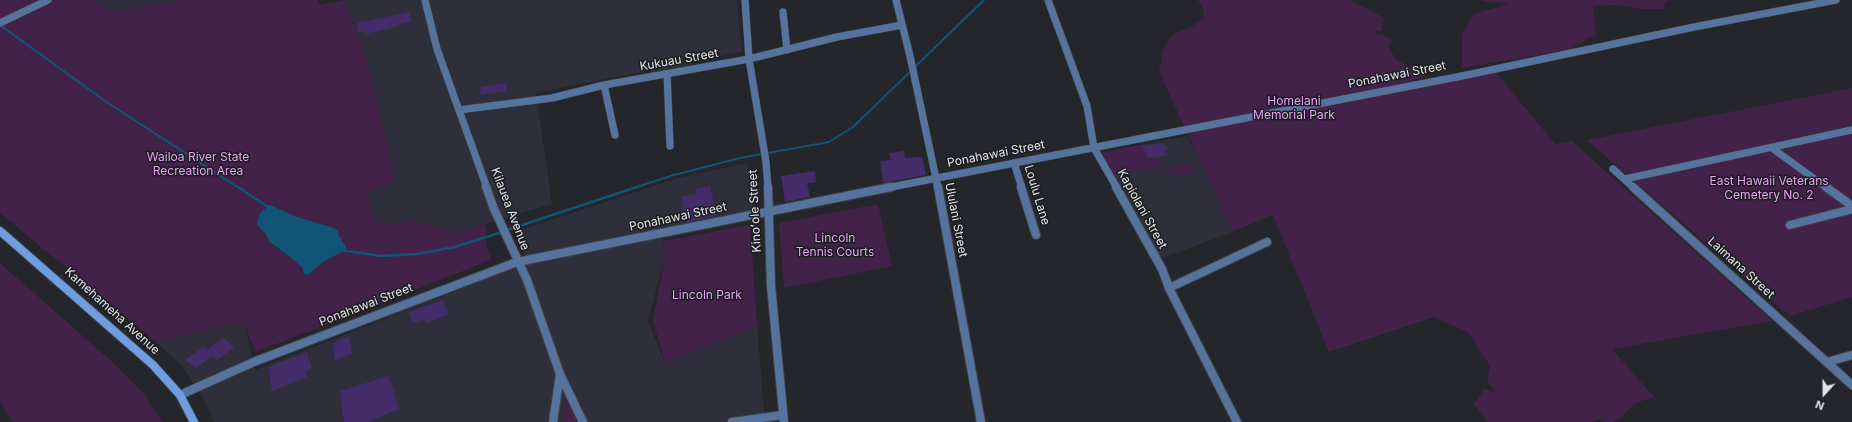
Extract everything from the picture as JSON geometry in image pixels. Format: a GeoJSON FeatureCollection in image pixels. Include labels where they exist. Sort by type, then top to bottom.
{"type":"FeatureCollection","features":[{"type":"Feature","properties":{"kind":"main road","name":"Kamehameha Avenue"},"geometry":{"type":"LineString","coordinates":[[0,231],[153,365],[180,395],[194,422]]}},
{"type":"Feature","properties":{"kind":"street"},"geometry":{"type":"LineString","coordinates":[[0,23],[48,0]]}},
{"type":"Feature","properties":{"kind":"street","name":"Kilauea Avenue"},"geometry":{"type":"LineString","coordinates":[[426,0],[435,42],[494,209],[517,262],[527,280],[560,374],[583,422]]}},
{"type":"Feature","properties":{"kind":"street","name":"Kinoʻole Street"},"geometry":{"type":"LineString","coordinates":[[745,0],[748,59],[766,162],[770,211],[772,286],[784,418]]}},
{"type":"Feature","properties":{"kind":"street","name":"Ululani Street"},"geometry":{"type":"LineString","coordinates":[[896,0],[910,56],[935,179],[981,422]]}},
{"type":"Feature","properties":{"kind":"street","name":"Kapiolani Street"},"geometry":{"type":"LineString","coordinates":[[1048,0],[1087,106],[1094,148],[1162,269],[1169,288],[1237,422]]}},
{"type":"Feature","properties":{"kind":"street","name":"Ponahawai Street"},"geometry":{"type":"LineString","coordinates":[[180,395],[256,361],[517,262],[1836,0]]}},
{"type":"Feature","properties":{"kind":"street"},"geometry":{"type":"LineString","coordinates":[[783,12],[787,50]]}},
{"type":"Feature","properties":{"kind":"street","name":"Kukuau Street"},"geometry":{"type":"LineString","coordinates":[[459,110],[552,98],[604,85],[748,59],[837,37],[902,25]]}},
{"type":"Feature","properties":{"kind":"street"},"geometry":{"type":"LineString","coordinates":[[667,74],[670,146]]}},
{"type":"Feature","properties":{"kind":"street"},"geometry":{"type":"LineString","coordinates":[[604,85],[615,135]]}},
{"type":"Feature","properties":{"kind":"street"},"geometry":{"type":"LineString","coordinates":[[1625,179],[1852,130]]}},
{"type":"Feature","properties":{"kind":"street"},"geometry":{"type":"LineString","coordinates":[[1772,148],[1852,207]]}},
{"type":"Feature","properties":{"kind":"street","name":"Loulu Lane"},"geometry":{"type":"LineString","coordinates":[[1014,163],[1036,235]]}},
{"type":"Feature","properties":{"kind":"street","name":"Laimana Street"},"geometry":{"type":"LineString","coordinates":[[1613,169],[1852,385]]}},
{"type":"Feature","properties":{"kind":"street"},"geometry":{"type":"LineString","coordinates":[[1790,225],[1852,207]]}},
{"type":"Feature","properties":{"kind":"street"},"geometry":{"type":"LineString","coordinates":[[1169,288],[1267,242]]}},
{"type":"Feature","properties":{"kind":"street"},"geometry":{"type":"LineString","coordinates":[[1827,362],[1852,355]]}},
{"type":"Feature","properties":{"kind":"street"},"geometry":{"type":"LineString","coordinates":[[553,422],[560,374]]}},
{"type":"Feature","properties":{"kind":"street"},"geometry":{"type":"LineString","coordinates":[[732,422],[784,418]]}},
{"type":"Feature","properties":{"kind":"shaded area"},"geometry":{"type":"Polygon","coordinates":[[[89,0],[185,0],[114,11],[89,0]]]}},
{"type":"Feature","properties":{"kind":"shaded area"},"geometry":{"type":"Polygon","coordinates":[[[344,0],[737,0],[742,52],[691,62],[692,65],[651,73],[651,70],[536,93],[552,204],[457,232],[412,220],[395,225],[374,220],[367,192],[396,182],[368,65],[344,0]]]}},
{"type":"Feature","properties":{"kind":"shaded area"},"geometry":{"type":"Polygon","coordinates":[[[1187,136],[1201,162],[1232,232],[1160,259],[1099,153],[1187,136]]]}},
{"type":"Feature","properties":{"kind":"shaded area"},"geometry":{"type":"Polygon","coordinates":[[[747,163],[755,211],[661,228],[665,256],[648,321],[665,363],[757,326],[765,422],[214,422],[202,395],[181,365],[155,341],[244,322],[255,370],[527,263],[518,231],[678,178],[747,163]]]}},
{"type":"Feature","properties":{"kind":"green space","name":"Wailoa River State Recreation Area"},"geometry":{"type":"Polygon","coordinates":[[[0,0],[89,0],[114,11],[185,0],[318,0],[320,5],[344,0],[368,65],[396,182],[367,192],[374,220],[395,225],[412,220],[457,232],[485,224],[487,246],[491,260],[256,352],[243,322],[155,341],[0,213],[0,0]]]}},
{"type":"Feature","properties":{"kind":"green space","name":"Homelani Memorial Park"},"geometry":{"type":"Polygon","coordinates":[[[1198,0],[1350,0],[1384,18],[1381,31],[1375,31],[1375,34],[1385,36],[1392,41],[1389,48],[1397,61],[1428,73],[1420,79],[1412,79],[1419,87],[1494,70],[1555,144],[1572,141],[1772,321],[1612,349],[1654,397],[1635,403],[1622,417],[1613,422],[1605,422],[1600,419],[1592,422],[1488,422],[1474,405],[1484,389],[1497,393],[1487,382],[1490,366],[1468,332],[1434,317],[1329,352],[1273,215],[1232,232],[1159,71],[1163,50],[1173,34],[1191,27],[1204,17],[1203,9],[1198,0]]]}},
{"type":"Feature","properties":{"kind":"green space"},"geometry":{"type":"Polygon","coordinates":[[[1480,0],[1671,0],[1665,2],[1664,9],[1641,9],[1616,5],[1593,6],[1596,34],[1571,49],[1462,68],[1462,35],[1472,15],[1510,3],[1480,0]]]}},
{"type":"Feature","properties":{"kind":"green space","name":"East Hawaii Veterans Cemetery No. 2"},"geometry":{"type":"Polygon","coordinates":[[[1852,88],[1852,297],[1790,316],[1587,140],[1852,88]]]}},
{"type":"Feature","properties":{"kind":"green space"},"geometry":{"type":"Polygon","coordinates":[[[1139,145],[1150,160],[1160,159],[1165,166],[1113,175],[1099,153],[1139,145]]]}},
{"type":"Feature","properties":{"kind":"green space"},"geometry":{"type":"Polygon","coordinates":[[[1191,165],[1196,173],[1172,176],[1166,168],[1191,165]]]}},
{"type":"Feature","properties":{"kind":"green space","name":"Lincoln Tennis Courts"},"geometry":{"type":"Polygon","coordinates":[[[878,204],[892,266],[784,288],[779,223],[878,204]]]}},
{"type":"Feature","properties":{"kind":"green space","name":"Lincoln Park"},"geometry":{"type":"Polygon","coordinates":[[[750,225],[757,326],[665,363],[653,321],[665,256],[663,241],[750,225]]]}},
{"type":"Feature","properties":{"kind":"green space"},"geometry":{"type":"Polygon","coordinates":[[[0,263],[110,360],[144,394],[163,422],[13,422],[0,402],[0,263]]]}},
{"type":"Feature","properties":{"kind":"green space"},"geometry":{"type":"Polygon","coordinates":[[[565,398],[567,398],[576,422],[563,422],[565,398]]]}},
{"type":"Feature","properties":{"kind":"water"},"geometry":{"type":"Polygon","coordinates":[[[270,205],[297,217],[334,228],[338,231],[339,236],[346,247],[344,251],[324,261],[308,275],[303,273],[303,268],[269,241],[266,234],[257,225],[260,213],[270,205]]]}},
{"type":"Feature","properties":{"kind":"building"},"geometry":{"type":"Polygon","coordinates":[[[409,12],[411,22],[366,34],[365,31],[358,33],[357,23],[409,12]]]}},
{"type":"Feature","properties":{"kind":"building"},"geometry":{"type":"Polygon","coordinates":[[[507,83],[506,91],[480,95],[481,87],[507,83]]]}},
{"type":"Feature","properties":{"kind":"building"},"geometry":{"type":"Polygon","coordinates":[[[1163,143],[1168,149],[1165,150],[1168,155],[1148,158],[1142,146],[1163,143]]]}},
{"type":"Feature","properties":{"kind":"building"},"geometry":{"type":"Polygon","coordinates":[[[904,151],[905,158],[922,157],[926,175],[883,183],[880,161],[891,160],[889,153],[904,151]]]}},
{"type":"Feature","properties":{"kind":"building"},"geometry":{"type":"Polygon","coordinates":[[[815,171],[816,182],[807,183],[810,197],[785,202],[781,176],[815,171]]]}},
{"type":"Feature","properties":{"kind":"building"},"geometry":{"type":"Polygon","coordinates":[[[710,186],[717,216],[686,222],[681,197],[696,194],[695,189],[710,186]]]}},
{"type":"Feature","properties":{"kind":"building"},"geometry":{"type":"Polygon","coordinates":[[[443,300],[448,315],[426,323],[425,319],[412,323],[409,312],[443,300]]]}},
{"type":"Feature","properties":{"kind":"building"},"geometry":{"type":"Polygon","coordinates":[[[349,336],[352,354],[335,360],[332,343],[349,336]]]}},
{"type":"Feature","properties":{"kind":"building"},"geometry":{"type":"Polygon","coordinates":[[[223,338],[235,347],[217,360],[212,356],[196,368],[185,360],[203,347],[207,350],[223,338]]]}},
{"type":"Feature","properties":{"kind":"building"},"geometry":{"type":"Polygon","coordinates":[[[307,352],[312,368],[305,371],[307,377],[272,391],[268,367],[307,352]]]}},
{"type":"Feature","properties":{"kind":"building"},"geometry":{"type":"Polygon","coordinates":[[[389,376],[399,409],[367,422],[344,422],[340,391],[389,376]]]}},
{"type":"Feature","properties":{"kind":"waterway"},"geometry":{"type":"LineString","coordinates":[[634,188],[674,175],[740,158],[829,142],[853,127],[984,0]]}},
{"type":"Feature","properties":{"kind":"waterway"},"geometry":{"type":"LineString","coordinates":[[0,25],[105,101],[239,188]]}},
{"type":"Feature","properties":{"kind":"waterway"},"geometry":{"type":"LineString","coordinates":[[238,187],[268,207]]}},
{"type":"Feature","properties":{"kind":"waterway"},"geometry":{"type":"LineString","coordinates":[[507,230],[637,187]]}},
{"type":"Feature","properties":{"kind":"waterway"},"geometry":{"type":"LineString","coordinates":[[340,250],[381,256],[417,254],[455,247],[502,232]]}}]}
